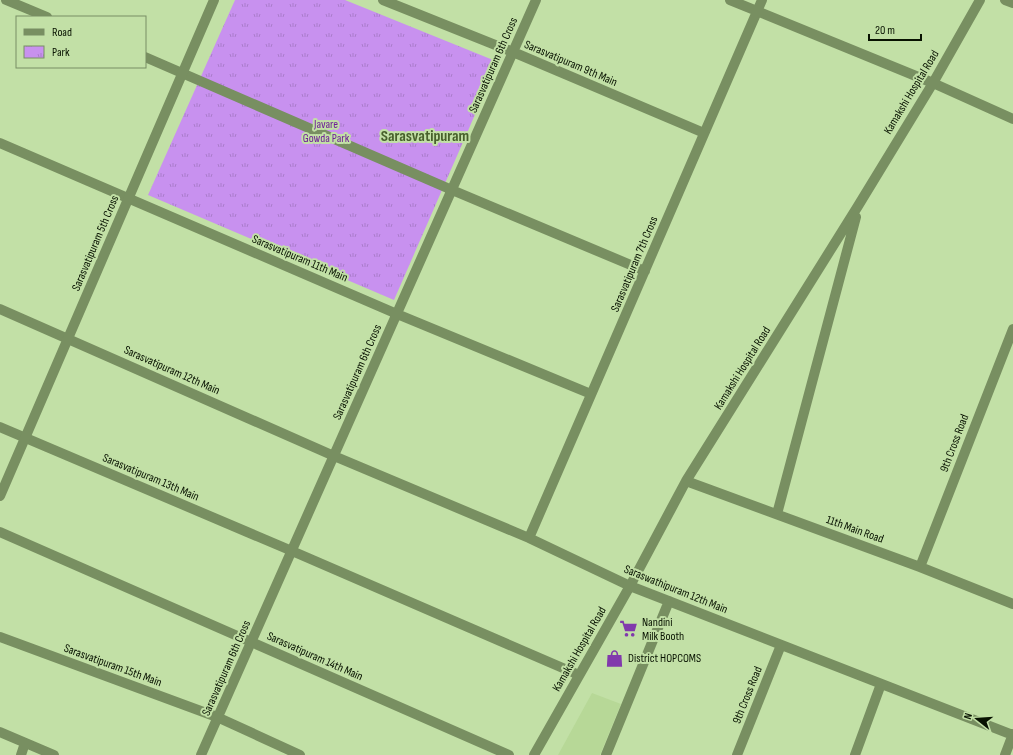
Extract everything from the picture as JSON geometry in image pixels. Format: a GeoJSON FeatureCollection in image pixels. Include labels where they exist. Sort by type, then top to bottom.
{"type":"FeatureCollection","features":[{"type":"Feature","properties":{"kind":"street"},"geometry":{"type":"LineString","coordinates":[[6,0],[45,16]]}},
{"type":"Feature","properties":{"kind":"street","name":"Sarasvatipuram 5th Cross"},"geometry":{"type":"LineString","coordinates":[[0,496],[214,0]]}},
{"type":"Feature","properties":{"kind":"street","name":"Sarasvatipuram 9th Main"},"geometry":{"type":"LineString","coordinates":[[383,0],[513,52],[704,134]]}},
{"type":"Feature","properties":{"kind":"street","name":"Sarasvatipuram 6th Cross"},"geometry":{"type":"LineString","coordinates":[[201,755],[536,0]]}},
{"type":"Feature","properties":{"kind":"street"},"geometry":{"type":"LineString","coordinates":[[730,0],[933,83],[1013,119]]}},
{"type":"Feature","properties":{"kind":"street","name":"Sarasvatipuram 7th Cross"},"geometry":{"type":"LineString","coordinates":[[529,538],[762,0]]}},
{"type":"Feature","properties":{"kind":"street","name":"Kamakshi Hospital Road"},"geometry":{"type":"LineString","coordinates":[[534,755],[630,586],[686,481],[858,206],[933,83],[980,0]]}},
{"type":"Feature","properties":{"kind":"street"},"geometry":{"type":"LineString","coordinates":[[1005,0],[1013,3]]}},
{"type":"Feature","properties":{"kind":"street"},"geometry":{"type":"LineString","coordinates":[[146,57],[452,190],[645,270]]}},
{"type":"Feature","properties":{"kind":"street","name":"Sarasvatipuram 11th Main"},"geometry":{"type":"LineString","coordinates":[[0,143],[397,314],[591,394]]}},
{"type":"Feature","properties":{"kind":"street"},"geometry":{"type":"LineString","coordinates":[[777,514],[858,206]]}},
{"type":"Feature","properties":{"kind":"street","name":"Sarasvatipuram 12th Main"},"geometry":{"type":"LineString","coordinates":[[0,309],[334,456]]}},
{"type":"Feature","properties":{"kind":"street","name":"9th Cross Road"},"geometry":{"type":"LineString","coordinates":[[920,567],[1013,328]]}},
{"type":"Feature","properties":{"kind":"street","name":"Sarasvatipuram 13th Main"},"geometry":{"type":"LineString","coordinates":[[0,427],[579,675]]}},
{"type":"Feature","properties":{"kind":"street","name":"Saraswathipuram 12th Main"},"geometry":{"type":"LineString","coordinates":[[334,456],[529,538],[630,586],[1013,735]]}},
{"type":"Feature","properties":{"kind":"street","name":"11th Main Road"},"geometry":{"type":"LineString","coordinates":[[686,481],[920,567],[1013,604]]}},
{"type":"Feature","properties":{"kind":"street","name":"Sarasvatipuram 14th Main"},"geometry":{"type":"LineString","coordinates":[[0,532],[510,755]]}},
{"type":"Feature","properties":{"kind":"street"},"geometry":{"type":"LineString","coordinates":[[606,755],[669,601]]}},
{"type":"Feature","properties":{"kind":"street","name":"Sarasvatipuram 15th Main"},"geometry":{"type":"LineString","coordinates":[[0,637],[217,717],[300,755]]}},
{"type":"Feature","properties":{"kind":"street","name":"9th Cross Road"},"geometry":{"type":"LineString","coordinates":[[737,755],[781,645]]}},
{"type":"Feature","properties":{"kind":"street"},"geometry":{"type":"LineString","coordinates":[[855,755],[880,684]]}},
{"type":"Feature","properties":{"kind":"street"},"geometry":{"type":"LineString","coordinates":[[0,732],[54,755]]}},
{"type":"Feature","properties":{"kind":"street"},"geometry":{"type":"LineString","coordinates":[[1005,755],[1013,735]]}},
{"type":"Feature","properties":{"kind":"street"},"geometry":{"type":"LineString","coordinates":[[21,755],[26,743]]}},
{"type":"Feature","properties":{"kind":"shaded area"},"geometry":{"type":"Polygon","coordinates":[[[592,693],[621,704],[600,755],[558,755],[592,693]]]}},
{"type":"Feature","properties":{"kind":"green space","name":"Javare Gowda Park"},"geometry":{"type":"Polygon","coordinates":[[[235,0],[345,0],[498,62],[394,300],[148,195],[235,0]]]}},
{"type":"Feature","properties":{"kind":"place","name":"Nandini Milk Booth"},"geometry":{"type":"Point","coordinates":[629,629]}},
{"type":"Feature","properties":{"kind":"place","name":"District HOPCOMS"},"geometry":{"type":"Point","coordinates":[615,658]}},
{"type":"Feature","properties":{"kind":"district","name":"Sarasvatipuram"},"geometry":{"type":"Point","coordinates":[425,135]}}]}
